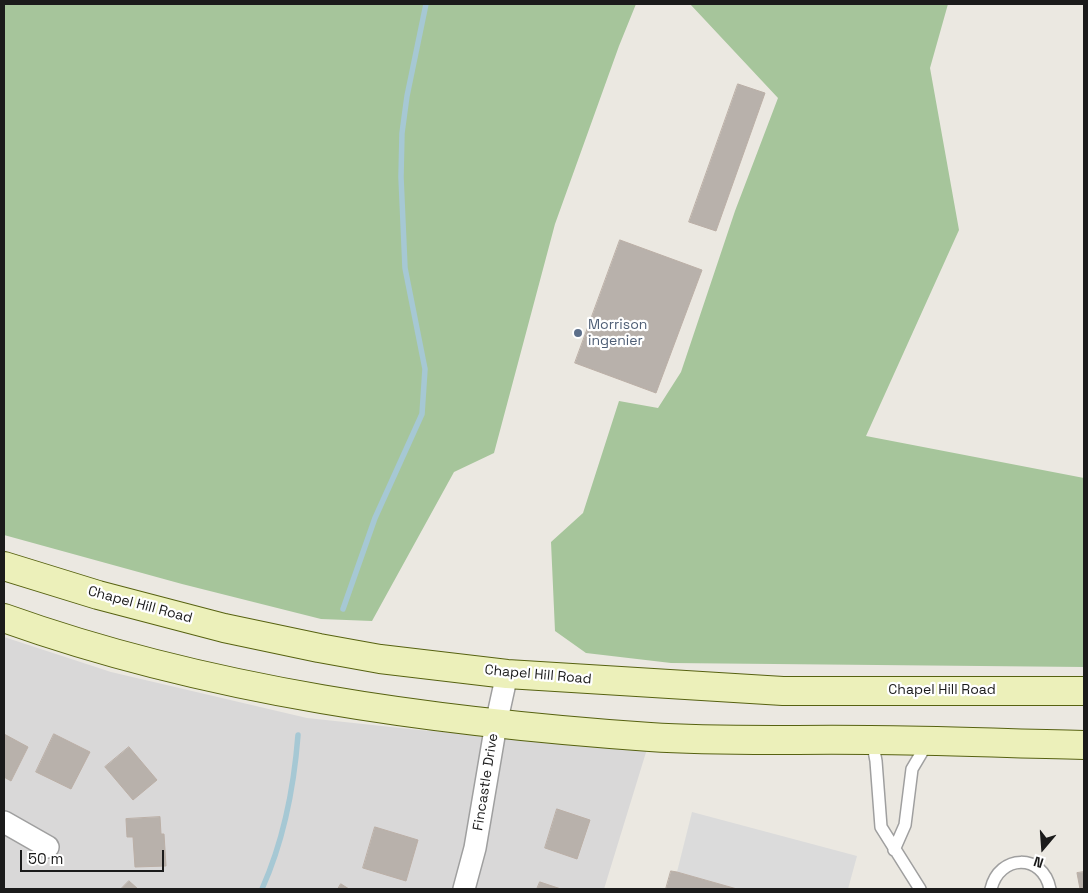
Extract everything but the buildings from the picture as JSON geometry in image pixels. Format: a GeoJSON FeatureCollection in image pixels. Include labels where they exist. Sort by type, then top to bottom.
{"type":"FeatureCollection","features":[{"type":"Feature","properties":{"kind":"main road","name":"Chapel Hill Road"},"geometry":{"type":"LineString","coordinates":[[4,566],[188,618],[319,648],[380,659],[507,674],[783,691],[1084,691]]}},
{"type":"Feature","properties":{"kind":"main road"},"geometry":{"type":"LineString","coordinates":[[4,618],[62,638],[189,672],[348,703],[496,724],[653,737],[1084,745]]}},
{"type":"Feature","properties":{"kind":"street","name":"Fincastle Drive"},"geometry":{"type":"LineString","coordinates":[[464,889],[476,848],[496,724],[507,674]]}},
{"type":"Feature","properties":{"kind":"street"},"geometry":{"type":"LineString","coordinates":[[4,822],[48,847]]}},
{"type":"Feature","properties":{"kind":"lane"},"geometry":{"type":"LineString","coordinates":[[872,740],[876,761],[881,827],[920,889]]}},
{"type":"Feature","properties":{"kind":"lane"},"geometry":{"type":"LineString","coordinates":[[894,850],[905,826],[912,769],[928,742]]}},
{"type":"Feature","properties":{"kind":"lane"},"geometry":{"type":"LineString","coordinates":[[991,889],[993,880],[1006,866],[1025,862],[1042,871],[1048,879],[1050,889]]}},
{"type":"Feature","properties":{"kind":"shaded area"},"geometry":{"type":"Polygon","coordinates":[[[4,637],[111,672],[307,718],[419,730],[647,749],[604,889],[4,889],[4,637]]]}},
{"type":"Feature","properties":{"kind":"shaded area"},"geometry":{"type":"Polygon","coordinates":[[[692,812],[857,856],[848,889],[737,889],[677,872],[692,812]]]}},
{"type":"Feature","properties":{"kind":"green space"},"geometry":{"type":"Polygon","coordinates":[[[4,4],[636,4],[555,224],[494,453],[454,472],[372,621],[321,619],[182,584],[4,535],[4,4]]]}},
{"type":"Feature","properties":{"kind":"green space"},"geometry":{"type":"Polygon","coordinates":[[[690,4],[948,4],[930,68],[959,230],[866,436],[1084,478],[1084,667],[671,663],[586,653],[555,631],[551,542],[583,513],[619,401],[658,408],[681,372],[735,211],[778,98],[690,4]]]}},
{"type":"Feature","properties":{"kind":"waterway"},"geometry":{"type":"LineString","coordinates":[[343,609],[375,518],[422,414],[425,369],[405,268],[401,177],[402,133],[407,96],[426,4]]}},
{"type":"Feature","properties":{"kind":"waterway"},"geometry":{"type":"LineString","coordinates":[[262,889],[282,833],[294,774],[298,735]]}},
{"type":"Feature","properties":{"kind":"place","name":"Morrison ingenier"},"geometry":{"type":"Point","coordinates":[578,333]}}]}
